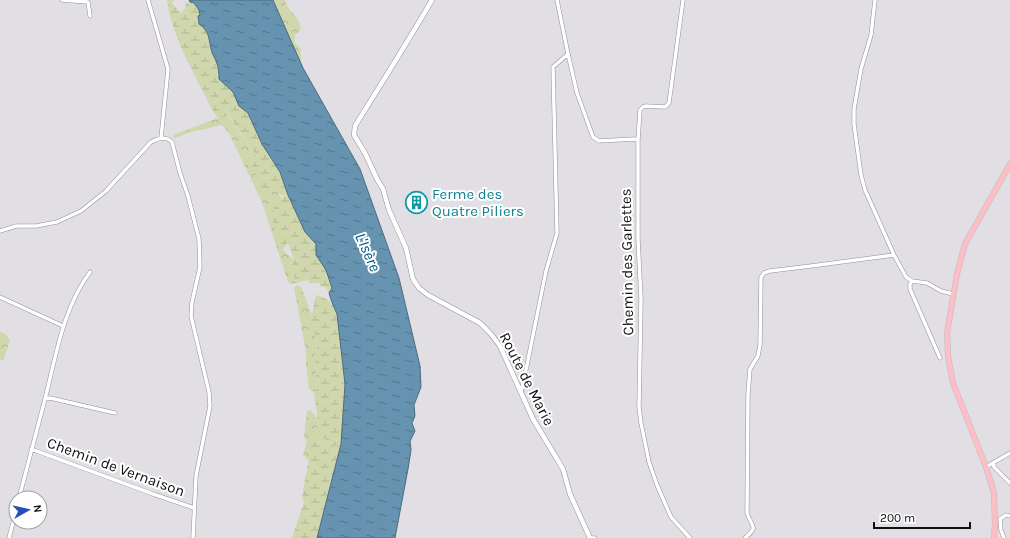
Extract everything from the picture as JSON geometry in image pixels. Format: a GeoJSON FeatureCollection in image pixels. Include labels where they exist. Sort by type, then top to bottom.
{"type":"FeatureCollection","features":[{"type":"Feature","properties":{"kind":"main road"},"geometry":{"type":"LineString","coordinates":[[994,538],[994,493],[986,467],[958,398],[950,371],[947,334],[959,264],[965,244],[1010,164]]}},
{"type":"Feature","properties":{"kind":"main road"},"geometry":{"type":"LineString","coordinates":[[995,523],[998,538]]}},
{"type":"Feature","properties":{"kind":"street"},"geometry":{"type":"LineString","coordinates":[[62,0],[88,2],[90,16]]}},
{"type":"Feature","properties":{"kind":"street"},"geometry":{"type":"LineString","coordinates":[[148,0],[168,69],[161,138]]}},
{"type":"Feature","properties":{"kind":"street","name":"Route de Marie"},"geometry":{"type":"LineString","coordinates":[[432,0],[359,120],[354,134],[383,189],[387,204],[406,248],[412,279],[428,295],[480,324],[491,334],[500,346],[520,393],[536,425],[563,469],[570,494],[592,538]]}},
{"type":"Feature","properties":{"kind":"street"},"geometry":{"type":"LineString","coordinates":[[557,0],[577,93],[593,137],[599,141],[638,140]]}},
{"type":"Feature","properties":{"kind":"street","name":"Chemin des Garlettes"},"geometry":{"type":"LineString","coordinates":[[683,0],[669,103],[665,107],[646,106],[640,110],[638,140],[638,239],[641,299],[639,407],[649,462],[657,485],[671,517],[690,538]]}},
{"type":"Feature","properties":{"kind":"street"},"geometry":{"type":"LineString","coordinates":[[875,0],[871,35],[861,69],[854,109],[854,124],[861,175],[865,190],[894,255],[906,277],[912,281],[927,283],[942,291],[953,294]]}},
{"type":"Feature","properties":{"kind":"street"},"geometry":{"type":"LineString","coordinates":[[520,393],[546,271],[557,233],[553,67],[568,54]]}},
{"type":"Feature","properties":{"kind":"street"},"geometry":{"type":"LineString","coordinates":[[0,231],[16,226],[36,226],[48,224],[73,216],[94,202],[106,191],[151,142],[161,138],[168,139],[173,143],[175,155],[198,232],[200,252],[199,275],[191,310],[209,392],[210,406],[197,465],[193,538]]}},
{"type":"Feature","properties":{"kind":"street"},"geometry":{"type":"LineString","coordinates":[[745,538],[753,531],[754,528],[748,513],[748,394],[750,370],[758,356],[760,345],[760,277],[764,273],[770,271],[894,255]]}},
{"type":"Feature","properties":{"kind":"street"},"geometry":{"type":"LineString","coordinates":[[31,449],[63,326],[83,280],[90,272]]}},
{"type":"Feature","properties":{"kind":"street"},"geometry":{"type":"LineString","coordinates":[[912,281],[910,284],[910,289],[940,358]]}},
{"type":"Feature","properties":{"kind":"street"},"geometry":{"type":"LineString","coordinates":[[0,297],[63,326]]}},
{"type":"Feature","properties":{"kind":"street"},"geometry":{"type":"LineString","coordinates":[[45,399],[50,398],[115,413]]}},
{"type":"Feature","properties":{"kind":"street","name":"Chemin de Vernaison"},"geometry":{"type":"LineString","coordinates":[[21,490],[31,449],[194,508]]}},
{"type":"Feature","properties":{"kind":"street"},"geometry":{"type":"LineString","coordinates":[[986,467],[1010,453]]}},
{"type":"Feature","properties":{"kind":"street"},"geometry":{"type":"LineString","coordinates":[[993,464],[994,467],[1010,483]]}},
{"type":"Feature","properties":{"kind":"street"},"geometry":{"type":"LineString","coordinates":[[1004,538],[1001,530],[1000,519],[1006,515],[1010,516]]}},
{"type":"Feature","properties":{"kind":"green space"},"geometry":{"type":"Polygon","coordinates":[[[167,0],[174,0],[172,3],[181,13],[185,9],[186,3],[190,2],[194,3],[199,10],[203,27],[209,35],[212,50],[219,67],[219,79],[233,92],[240,106],[248,113],[262,144],[280,172],[288,195],[286,196],[279,194],[275,190],[264,192],[261,187],[263,184],[262,179],[256,175],[247,155],[257,157],[229,116],[218,118],[211,108],[179,42],[167,0]]]}},
{"type":"Feature","properties":{"kind":"green space"},"geometry":{"type":"Polygon","coordinates":[[[273,0],[285,0],[298,20],[301,30],[295,35],[295,43],[301,49],[301,64],[273,0]]]}},
{"type":"Feature","properties":{"kind":"green space"},"geometry":{"type":"Polygon","coordinates":[[[228,116],[257,157],[247,155],[262,179],[263,184],[277,191],[281,198],[283,250],[294,260],[291,267],[296,283],[291,284],[288,282],[262,202],[229,133],[222,125],[191,132],[175,138],[173,135],[218,118],[228,116]]]}},
{"type":"Feature","properties":{"kind":"green space"},"geometry":{"type":"Polygon","coordinates":[[[289,195],[305,232],[316,244],[316,255],[326,270],[332,288],[329,293],[325,286],[321,287],[319,283],[309,283],[308,280],[296,283],[291,267],[294,260],[288,242],[283,250],[271,215],[275,206],[280,203],[281,198],[289,195]]]}},
{"type":"Feature","properties":{"kind":"green space"},"geometry":{"type":"Polygon","coordinates":[[[298,285],[301,287],[312,315],[317,347],[315,359],[317,390],[314,392],[309,389],[306,352],[294,287],[298,285]]]}},
{"type":"Feature","properties":{"kind":"green space"},"geometry":{"type":"Polygon","coordinates":[[[316,295],[330,302],[337,314],[345,384],[341,444],[317,538],[292,538],[304,502],[302,497],[312,441],[337,447],[336,444],[318,436],[314,392],[317,390],[315,359],[317,347],[312,315],[316,295]]]}},
{"type":"Feature","properties":{"kind":"green space"},"geometry":{"type":"Polygon","coordinates":[[[0,332],[5,334],[10,340],[3,361],[0,360],[0,332]]]}},
{"type":"Feature","properties":{"kind":"green space"},"geometry":{"type":"Polygon","coordinates":[[[310,410],[317,418],[318,436],[336,444],[337,447],[313,441],[309,461],[303,455],[307,441],[304,437],[307,411],[310,410]]]}},
{"type":"Feature","properties":{"kind":"water","name":"L'Isère"},"geometry":{"type":"Polygon","coordinates":[[[189,0],[273,0],[303,68],[360,169],[399,278],[420,366],[421,387],[414,405],[415,416],[412,423],[415,431],[410,441],[411,450],[395,538],[317,538],[341,444],[345,384],[337,314],[329,293],[332,288],[326,270],[316,255],[316,244],[305,232],[288,195],[280,172],[262,144],[248,113],[239,106],[233,92],[219,79],[218,67],[206,30],[199,24],[199,10],[194,3],[190,2],[189,0]]]}},
{"type":"Feature","properties":{"kind":"place","name":"Ferme des Quatre Piliers"},"geometry":{"type":"Point","coordinates":[417,203]}}]}
